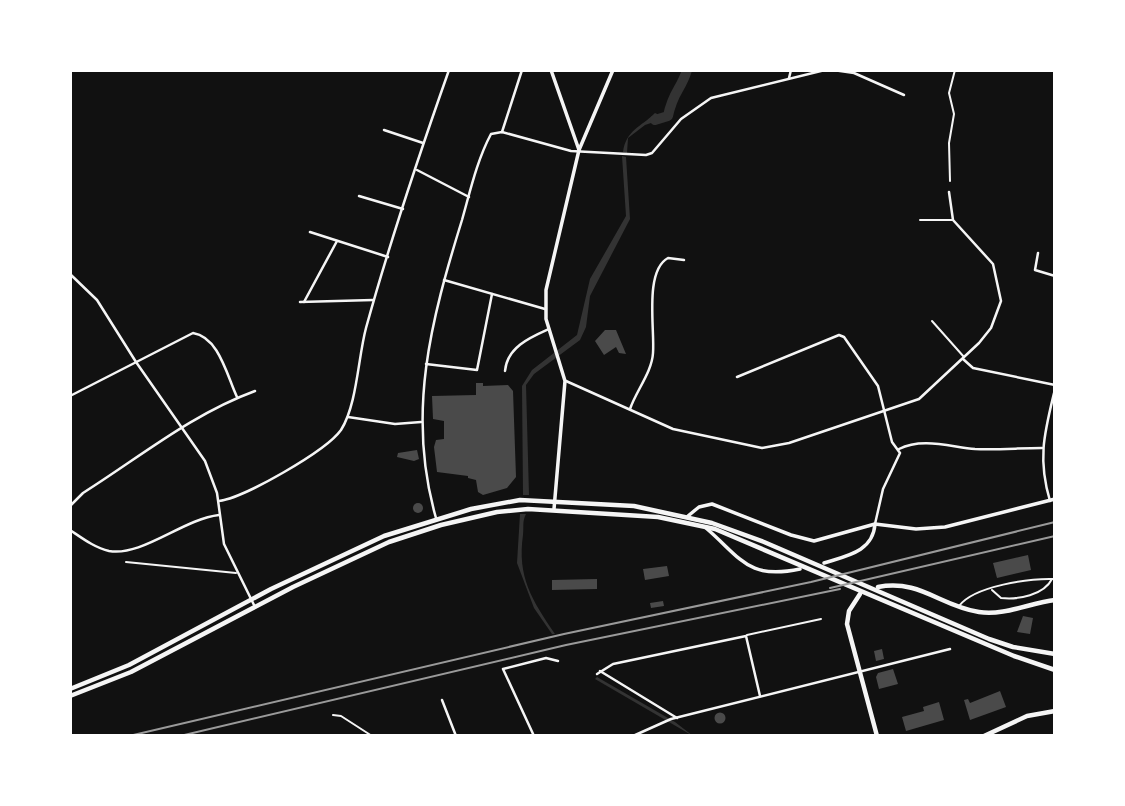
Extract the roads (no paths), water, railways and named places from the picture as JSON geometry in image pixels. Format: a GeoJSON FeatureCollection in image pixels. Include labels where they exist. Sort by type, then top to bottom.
{"type":"FeatureCollection","features":[{"type":"Feature","properties":{"kind":"main road"},"geometry":{"type":"LineString","coordinates":[[70,689],[130,665],[251,600],[375,540],[436,518],[508,501],[555,500],[634,506],[688,516],[734,530],[989,639],[1055,654]]}},
{"type":"Feature","properties":{"kind":"main road"},"geometry":{"type":"LineString","coordinates":[[70,696],[117,679],[374,549],[438,526],[506,510],[554,509],[657,517],[704,526],[1014,656],[1055,670]]}},
{"type":"Feature","properties":{"kind":"main road"},"geometry":{"type":"LineString","coordinates":[[878,587],[913,586],[959,607],[996,612],[1055,600]]}},
{"type":"Feature","properties":{"kind":"main road"},"geometry":{"type":"LineString","coordinates":[[860,594],[847,620],[877,736]]}},
{"type":"Feature","properties":{"kind":"main road"},"geometry":{"type":"LineString","coordinates":[[984,736],[1027,716],[1055,711]]}},
{"type":"Feature","properties":{"kind":"street"},"geometry":{"type":"LineString","coordinates":[[219,501],[234,497],[314,453],[339,433],[348,417],[374,300],[449,70]]}},
{"type":"Feature","properties":{"kind":"street"},"geometry":{"type":"LineString","coordinates":[[502,132],[522,70]]}},
{"type":"Feature","properties":{"kind":"street"},"geometry":{"type":"LineString","coordinates":[[551,70],[579,150]]}},
{"type":"Feature","properties":{"kind":"street"},"geometry":{"type":"LineString","coordinates":[[554,509],[565,381],[545,309],[549,278],[579,150],[612,70]]}},
{"type":"Feature","properties":{"kind":"street"},"geometry":{"type":"LineString","coordinates":[[789,78],[791,70]]}},
{"type":"Feature","properties":{"kind":"street"},"geometry":{"type":"LineString","coordinates":[[438,526],[421,422],[426,364],[443,280],[488,138],[493,132],[579,150],[627,156],[652,153],[676,124],[711,98],[825,70]]}},
{"type":"Feature","properties":{"kind":"street"},"geometry":{"type":"LineString","coordinates":[[833,70],[854,72],[904,95]]}},
{"type":"Feature","properties":{"kind":"street"},"geometry":{"type":"LineString","coordinates":[[384,130],[423,144]]}},
{"type":"Feature","properties":{"kind":"street"},"geometry":{"type":"LineString","coordinates":[[417,170],[469,197]]}},
{"type":"Feature","properties":{"kind":"street"},"geometry":{"type":"LineString","coordinates":[[565,381],[673,429],[771,448],[919,399],[964,358],[991,328],[997,316],[1000,287],[987,255],[953,220],[949,192]]}},
{"type":"Feature","properties":{"kind":"street"},"geometry":{"type":"LineString","coordinates":[[359,196],[404,209]]}},
{"type":"Feature","properties":{"kind":"street"},"geometry":{"type":"LineString","coordinates":[[310,232],[388,257]]}},
{"type":"Feature","properties":{"kind":"street"},"geometry":{"type":"LineString","coordinates":[[337,241],[302,302],[374,300]]}},
{"type":"Feature","properties":{"kind":"street"},"geometry":{"type":"LineString","coordinates":[[1038,253],[1035,270],[1055,276]]}},
{"type":"Feature","properties":{"kind":"street"},"geometry":{"type":"LineString","coordinates":[[630,411],[653,355],[650,333],[658,265],[670,257],[684,260]]}},
{"type":"Feature","properties":{"kind":"street"},"geometry":{"type":"LineString","coordinates":[[70,274],[97,300],[212,473],[219,501],[224,544],[255,607]]}},
{"type":"Feature","properties":{"kind":"street"},"geometry":{"type":"LineString","coordinates":[[443,280],[545,309]]}},
{"type":"Feature","properties":{"kind":"street"},"geometry":{"type":"LineString","coordinates":[[426,364],[477,370],[492,294]]}},
{"type":"Feature","properties":{"kind":"street"},"geometry":{"type":"LineString","coordinates":[[505,371],[506,363],[518,346],[549,329]]}},
{"type":"Feature","properties":{"kind":"street"},"geometry":{"type":"LineString","coordinates":[[70,396],[193,333],[202,334],[212,343],[237,397]]}},
{"type":"Feature","properties":{"kind":"street"},"geometry":{"type":"LineString","coordinates":[[737,377],[839,335],[844,337],[875,380],[882,396],[882,412],[899,457],[883,489],[871,540],[861,550],[824,563]]}},
{"type":"Feature","properties":{"kind":"street"},"geometry":{"type":"LineString","coordinates":[[688,516],[699,507],[712,504],[812,541],[875,524],[938,528],[1053,500],[1042,468],[1042,448],[1055,387],[973,368],[964,358]]}},
{"type":"Feature","properties":{"kind":"street"},"geometry":{"type":"LineString","coordinates":[[70,506],[83,493],[181,427],[237,397],[255,391]]}},
{"type":"Feature","properties":{"kind":"street"},"geometry":{"type":"LineString","coordinates":[[348,417],[395,424],[421,422]]}},
{"type":"Feature","properties":{"kind":"street"},"geometry":{"type":"LineString","coordinates":[[898,450],[906,445],[940,444],[975,449],[1042,448]]}},
{"type":"Feature","properties":{"kind":"street"},"geometry":{"type":"LineString","coordinates":[[70,530],[100,548],[122,551],[181,526],[219,515]]}},
{"type":"Feature","properties":{"kind":"street"},"geometry":{"type":"LineString","coordinates":[[704,526],[752,568],[771,574],[800,566]]}},
{"type":"Feature","properties":{"kind":"street"},"geometry":{"type":"LineString","coordinates":[[677,718],[599,672],[613,664],[746,636],[760,696]]}},
{"type":"Feature","properties":{"kind":"street"},"geometry":{"type":"LineString","coordinates":[[633,736],[671,719],[950,649]]}},
{"type":"Feature","properties":{"kind":"street"},"geometry":{"type":"LineString","coordinates":[[534,736],[503,669],[547,658],[558,662]]}},
{"type":"Feature","properties":{"kind":"street"},"geometry":{"type":"LineString","coordinates":[[442,700],[456,736]]}},
{"type":"Feature","properties":{"kind":"lane"},"geometry":{"type":"LineString","coordinates":[[920,220],[953,220]]}},
{"type":"Feature","properties":{"kind":"lane"},"geometry":{"type":"LineString","coordinates":[[932,321],[964,358]]}},
{"type":"Feature","properties":{"kind":"lane"},"geometry":{"type":"LineString","coordinates":[[126,562],[238,573]]}},
{"type":"Feature","properties":{"kind":"lane"},"geometry":{"type":"LineString","coordinates":[[992,589],[994,595],[1009,599],[1040,592],[1054,579]]}},
{"type":"Feature","properties":{"kind":"lane"},"geometry":{"type":"LineString","coordinates":[[959,607],[974,593],[1054,579]]}},
{"type":"Feature","properties":{"kind":"lane"},"geometry":{"type":"LineString","coordinates":[[746,636],[821,619]]}},
{"type":"Feature","properties":{"kind":"waterway"},"geometry":{"type":"LineString","coordinates":[[655,120],[668,116],[687,70]]}},
{"type":"Feature","properties":{"kind":"railway"},"geometry":{"type":"LineString","coordinates":[[129,736],[564,634],[811,582],[1055,522]]}},
{"type":"Feature","properties":{"kind":"railway"},"geometry":{"type":"LineString","coordinates":[[830,588],[1055,536]]}},
{"type":"Feature","properties":{"kind":"railway"},"geometry":{"type":"LineString","coordinates":[[180,736],[566,645],[840,589]]}}]}
